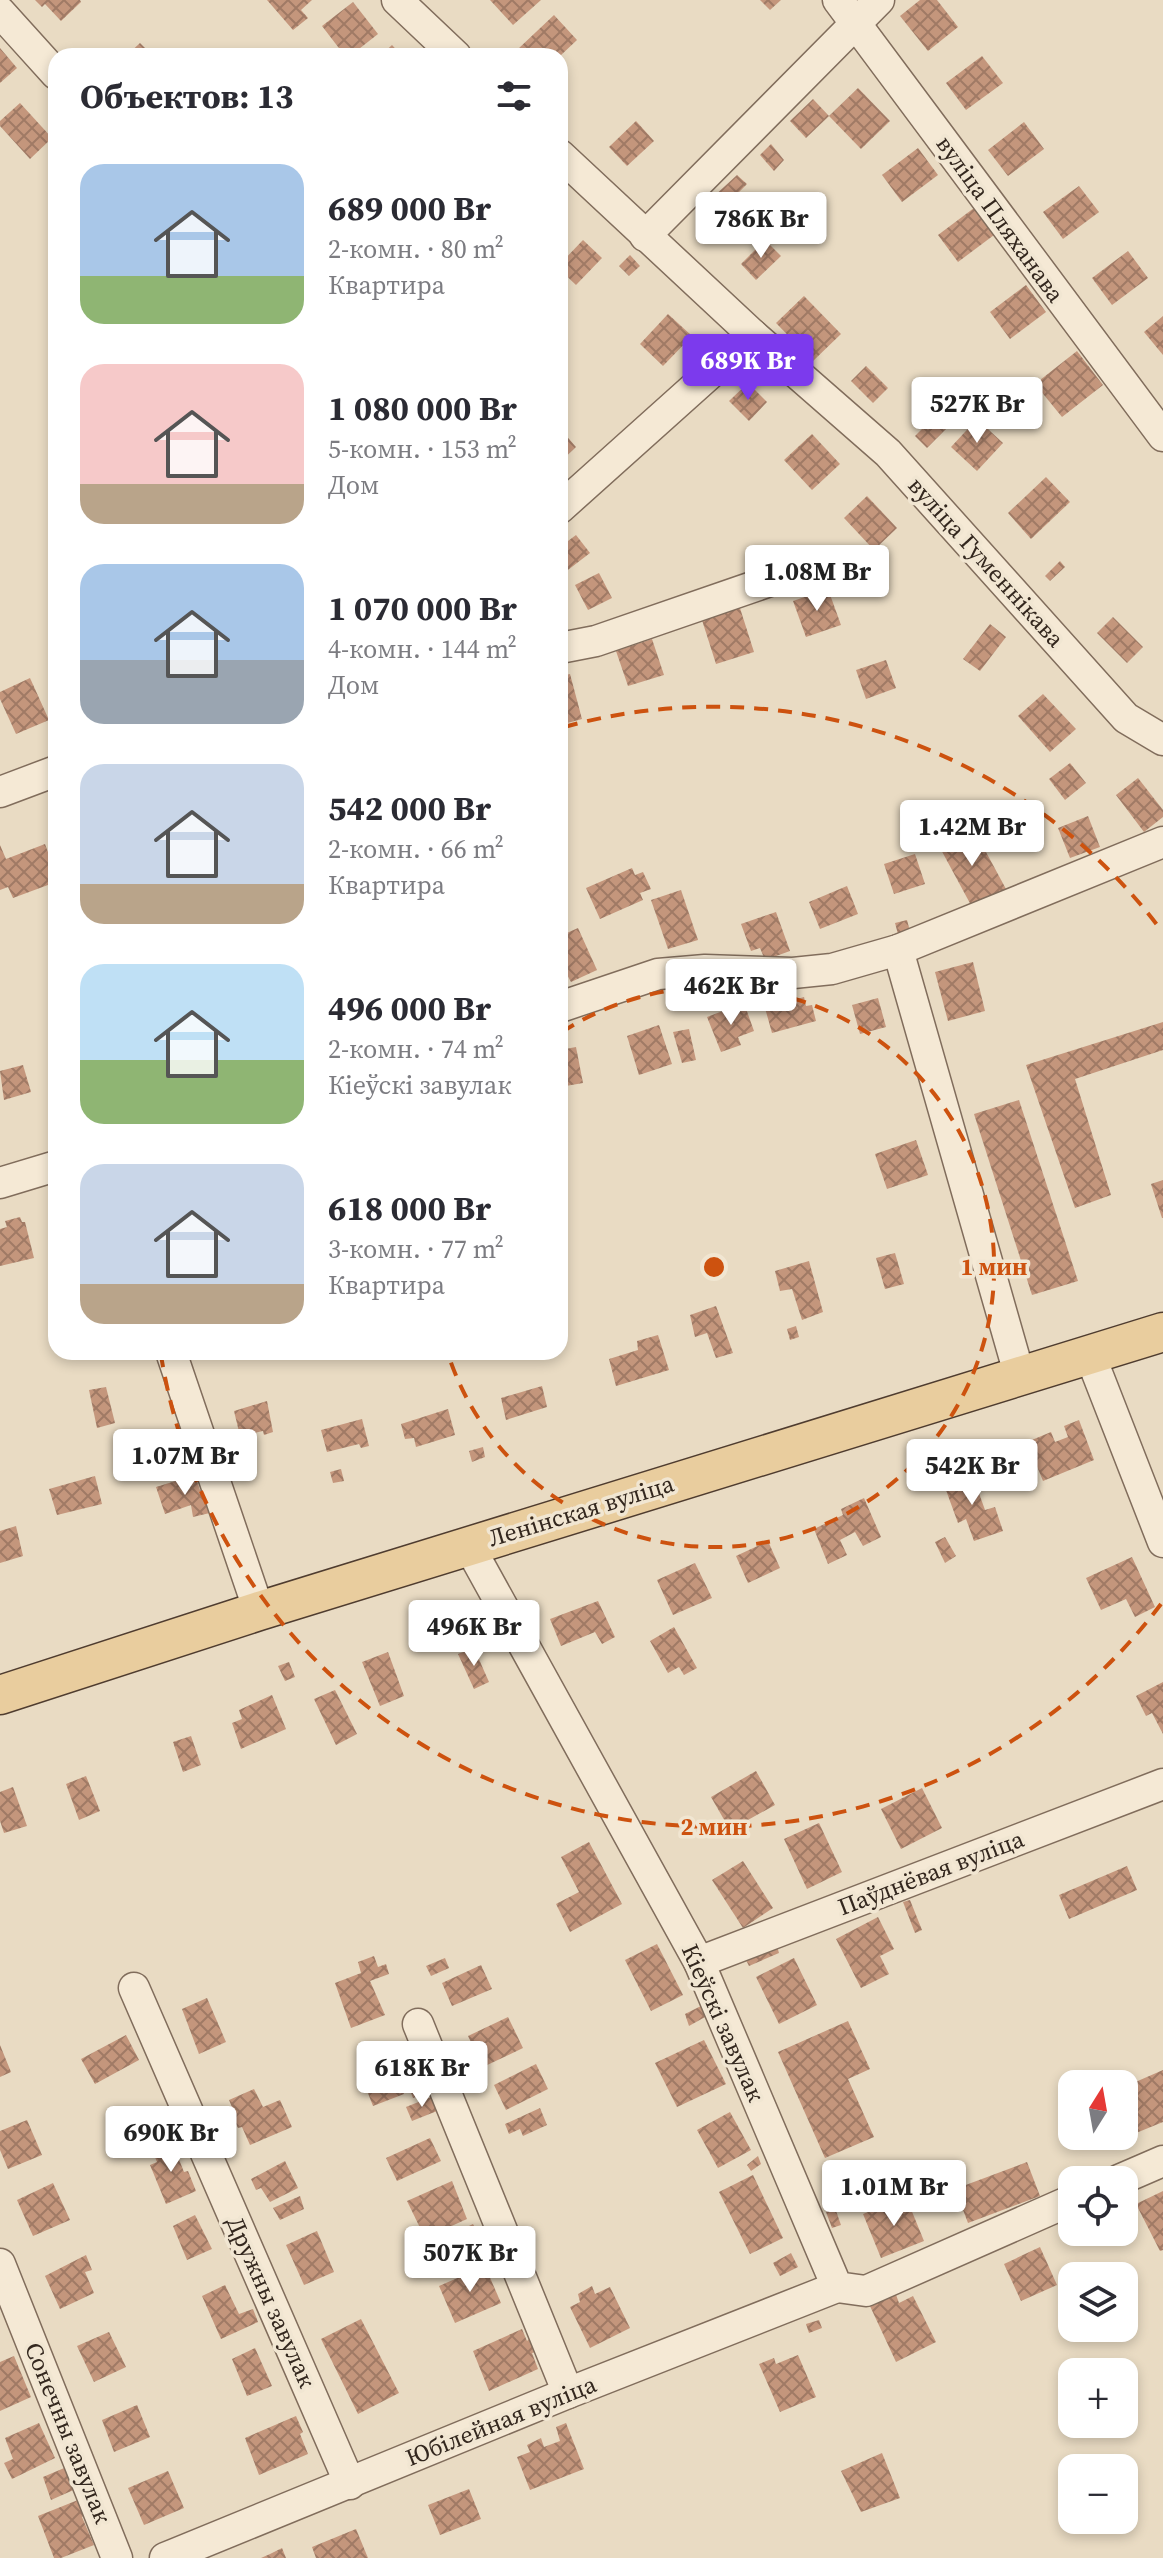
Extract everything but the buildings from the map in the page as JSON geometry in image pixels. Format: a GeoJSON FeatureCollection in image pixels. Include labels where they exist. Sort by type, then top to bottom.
{"type":"FeatureCollection","features":[{"type":"Feature","properties":{"kind":"main road","name":"Ленінская вуліца"},"geometry":{"type":"LineString","coordinates":[[0,1695],[259,1611],[1163,1332]]}},
{"type":"Feature","properties":{"kind":"street"},"geometry":{"type":"LineString","coordinates":[[397,0],[448,48]]}},
{"type":"Feature","properties":{"kind":"street"},"geometry":{"type":"LineString","coordinates":[[645,236],[847,12],[879,0]]}},
{"type":"Feature","properties":{"kind":"street"},"geometry":{"type":"LineString","coordinates":[[0,12],[48,65]]}},
{"type":"Feature","properties":{"kind":"street","name":"вуліца Пляханава"},"geometry":{"type":"LineString","coordinates":[[847,12],[1159,423]]}},
{"type":"Feature","properties":{"kind":"street","name":"вуліца Гуменнікава"},"geometry":{"type":"LineString","coordinates":[[568,163],[753,335],[888,453],[1126,718],[1163,740]]}},
{"type":"Feature","properties":{"kind":"street"},"geometry":{"type":"LineString","coordinates":[[568,501],[753,335]]}},
{"type":"Feature","properties":{"kind":"street"},"geometry":{"type":"LineString","coordinates":[[568,646],[596,641],[793,573]]}},
{"type":"Feature","properties":{"kind":"street"},"geometry":{"type":"LineString","coordinates":[[0,792],[48,774]]}},
{"type":"Feature","properties":{"kind":"street"},"geometry":{"type":"LineString","coordinates":[[568,1004],[658,974],[705,970],[793,973],[832,969],[898,950],[1163,842]]}},
{"type":"Feature","properties":{"kind":"street"},"geometry":{"type":"LineString","coordinates":[[898,950],[1020,1377]]}},
{"type":"Feature","properties":{"kind":"street"},"geometry":{"type":"LineString","coordinates":[[0,1183],[48,1168]]}},
{"type":"Feature","properties":{"kind":"street"},"geometry":{"type":"LineString","coordinates":[[1090,1355],[1163,1542]]}},
{"type":"Feature","properties":{"kind":"street"},"geometry":{"type":"LineString","coordinates":[[174,1360],[259,1611]]}},
{"type":"Feature","properties":{"kind":"street","name":"Кіеўскі завулак"},"geometry":{"type":"LineString","coordinates":[[469,1546],[699,1962],[837,2287]]}},
{"type":"Feature","properties":{"kind":"street","name":"Паўднёвая вуліца"},"geometry":{"type":"LineString","coordinates":[[699,1962],[1163,1784]]}},
{"type":"Feature","properties":{"kind":"street","name":"Дружны завулак"},"geometry":{"type":"LineString","coordinates":[[134,1988],[350,2484]]}},
{"type":"Feature","properties":{"kind":"street"},"geometry":{"type":"LineString","coordinates":[[418,2024],[568,2393]]}},
{"type":"Feature","properties":{"kind":"street"},"geometry":{"type":"LineString","coordinates":[[1138,2172],[1163,2161]]}},
{"type":"Feature","properties":{"kind":"street"},"geometry":{"type":"LineString","coordinates":[[837,2287],[866,2291],[1058,2206]]}},
{"type":"Feature","properties":{"kind":"street","name":"Сонечны завулак"},"geometry":{"type":"LineString","coordinates":[[0,2264],[117,2558]]}},
{"type":"Feature","properties":{"kind":"street","name":"Юбілейная вуліца"},"geometry":{"type":"LineString","coordinates":[[165,2558],[837,2287]]}}]}
